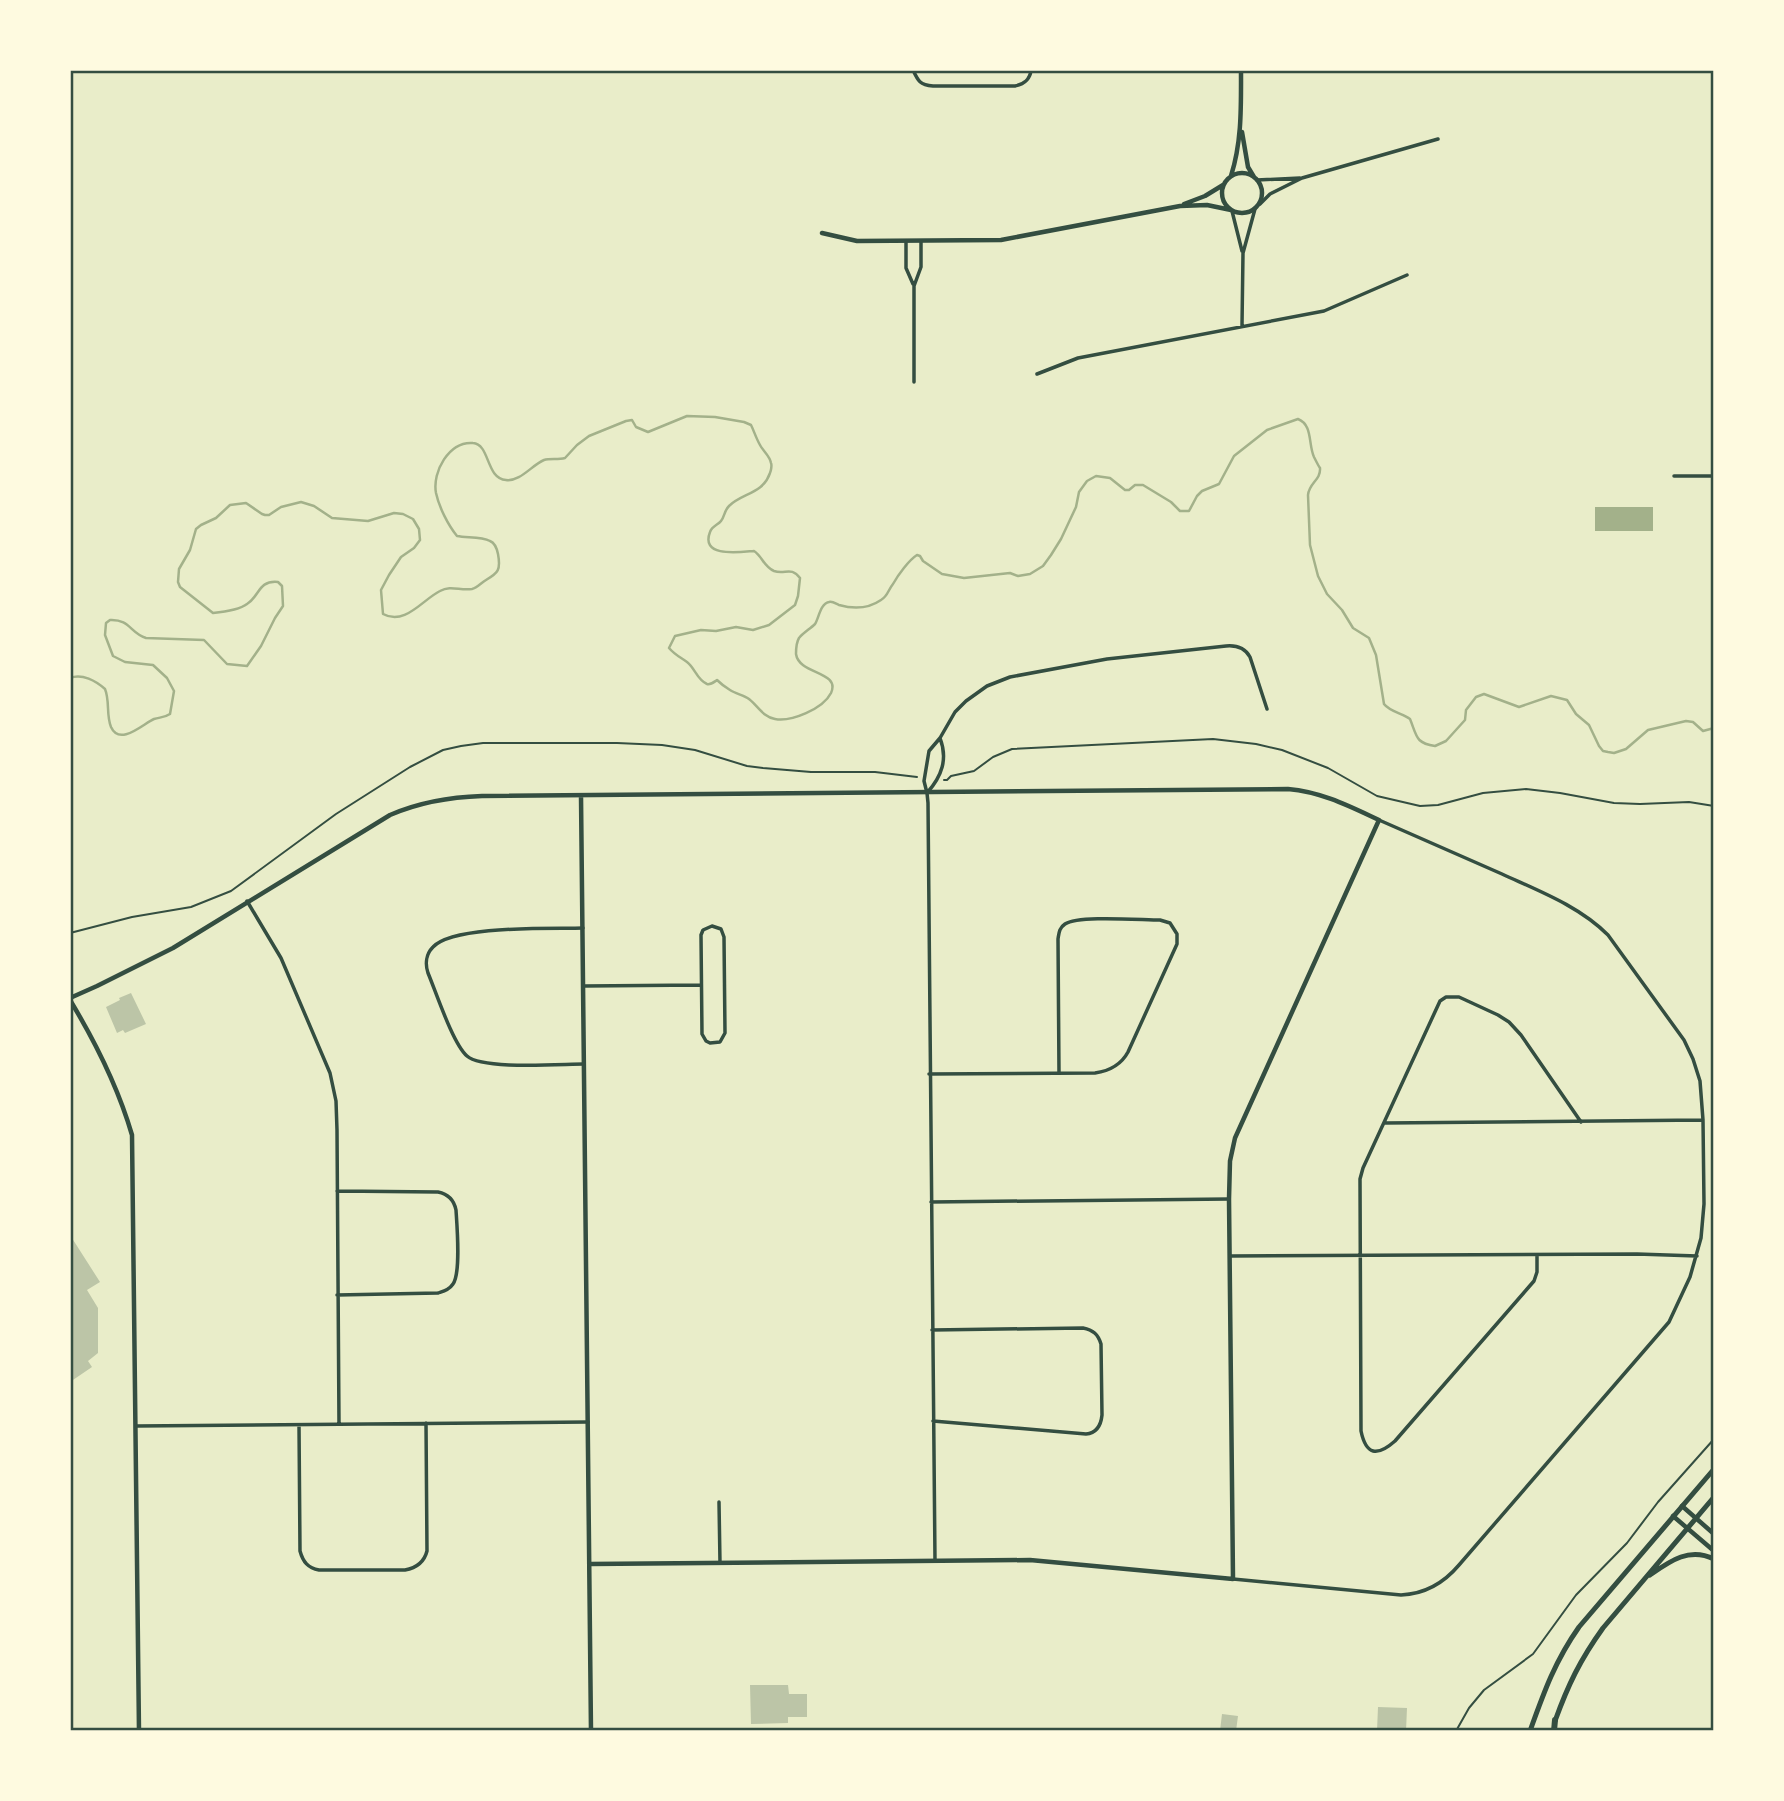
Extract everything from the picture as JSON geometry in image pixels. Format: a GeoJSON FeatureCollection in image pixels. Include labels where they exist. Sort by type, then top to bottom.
{"type":"FeatureCollection","features":[{"type":"Feature","properties":{"kind":"main road"},"geometry":{"type":"LineString","coordinates":[[1530,1731],[1554,1668],[1572,1637],[1595,1606],[1714,1469]]}},
{"type":"Feature","properties":{"kind":"main road"},"geometry":{"type":"LineString","coordinates":[[1553,1731],[1569,1683],[1602,1628],[1714,1497]]}},
{"type":"Feature","properties":{"kind":"main road"},"geometry":{"type":"LineString","coordinates":[[1642,1581],[1684,1555],[1714,1559]]}},
{"type":"Feature","properties":{"kind":"street"},"geometry":{"type":"LineString","coordinates":[[913,70],[918,82],[933,86],[1015,86],[1028,80],[1031,70]]}},
{"type":"Feature","properties":{"kind":"street"},"geometry":{"type":"LineString","coordinates":[[1241,70],[1241,124],[1237,157],[1223,191],[1224,201],[1232,210],[1243,253]]}},
{"type":"Feature","properties":{"kind":"street"},"geometry":{"type":"LineString","coordinates":[[1241,124],[1248,167],[1262,190],[1260,204]]}},
{"type":"Feature","properties":{"kind":"street"},"geometry":{"type":"LineString","coordinates":[[821,233],[856,241],[1001,240],[1180,206],[1207,205],[1242,214],[1255,209],[1270,194],[1302,178],[1438,139]]}},
{"type":"Feature","properties":{"kind":"street"},"geometry":{"type":"LineString","coordinates":[[1230,177],[1242,173],[1256,178],[1302,178]]}},
{"type":"Feature","properties":{"kind":"street"},"geometry":{"type":"LineString","coordinates":[[1180,206],[1225,184]]}},
{"type":"Feature","properties":{"kind":"street"},"geometry":{"type":"LineString","coordinates":[[1242,326],[1243,253],[1255,209]]}},
{"type":"Feature","properties":{"kind":"street"},"geometry":{"type":"LineString","coordinates":[[906,241],[906,268],[914,286]]}},
{"type":"Feature","properties":{"kind":"street"},"geometry":{"type":"LineString","coordinates":[[914,382],[914,286],[920,267],[920,241]]}},
{"type":"Feature","properties":{"kind":"street"},"geometry":{"type":"LineString","coordinates":[[1037,374],[1077,358],[1324,311],[1407,275]]}},
{"type":"Feature","properties":{"kind":"street"},"geometry":{"type":"LineString","coordinates":[[1674,476],[1714,476]]}},
{"type":"Feature","properties":{"kind":"street"},"geometry":{"type":"LineString","coordinates":[[934,1561],[927,793],[924,781],[929,751],[955,712],[987,686],[1010,677],[1114,658],[1238,647],[1248,653],[1267,709]]}},
{"type":"Feature","properties":{"kind":"street"},"geometry":{"type":"LineString","coordinates":[[927,793],[938,780],[945,752],[940,738]]}},
{"type":"Feature","properties":{"kind":"street"},"geometry":{"type":"LineString","coordinates":[[139,1731],[132,1135],[125,1111],[98,1048],[70,999],[173,948],[380,821],[410,807],[439,799],[464,797],[1288,789],[1308,791],[1325,796],[1576,910],[1601,927],[1614,942],[1689,1049],[1700,1081],[1703,1213],[1697,1256],[1684,1293],[1661,1332],[1459,1565],[1440,1583],[1423,1592],[1401,1595],[1050,1561],[590,1563]]}},
{"type":"Feature","properties":{"kind":"street"},"geometry":{"type":"LineString","coordinates":[[581,796],[591,1731]]}},
{"type":"Feature","properties":{"kind":"street"},"geometry":{"type":"LineString","coordinates":[[1233,1579],[1230,1161],[1235,1138],[1379,820]]}},
{"type":"Feature","properties":{"kind":"street"},"geometry":{"type":"LineString","coordinates":[[247,901],[281,958],[333,1082],[336,1101],[340,1423]]}},
{"type":"Feature","properties":{"kind":"street"},"geometry":{"type":"LineString","coordinates":[[929,1074],[1059,1073],[1103,1072],[1116,1066],[1124,1058],[1177,944],[1177,934],[1170,923],[1160,920],[1080,920],[1062,926],[1058,939],[1059,1073]]}},
{"type":"Feature","properties":{"kind":"street"},"geometry":{"type":"LineString","coordinates":[[712,926],[721,929],[724,937],[725,1033],[720,1042],[710,1043],[702,1034],[701,985],[701,935],[703,930],[712,926]]}},
{"type":"Feature","properties":{"kind":"street"},"geometry":{"type":"LineString","coordinates":[[583,929],[476,932],[441,942],[431,949],[426,961],[428,973],[456,1040],[469,1058],[487,1063],[584,1064]]}},
{"type":"Feature","properties":{"kind":"street"},"geometry":{"type":"LineString","coordinates":[[583,986],[701,985]]}},
{"type":"Feature","properties":{"kind":"street"},"geometry":{"type":"LineString","coordinates":[[1536,1255],[1536,1276],[1530,1285],[1395,1441],[1384,1450],[1375,1452],[1366,1448],[1361,1431],[1360,1179],[1443,999],[1459,997],[1509,1022],[1521,1035],[1581,1122]]}},
{"type":"Feature","properties":{"kind":"street"},"geometry":{"type":"LineString","coordinates":[[1385,1123],[1703,1121]]}},
{"type":"Feature","properties":{"kind":"street"},"geometry":{"type":"LineString","coordinates":[[337,1191],[438,1192],[449,1196],[456,1210],[457,1269],[451,1287],[438,1293],[337,1295]]}},
{"type":"Feature","properties":{"kind":"street"},"geometry":{"type":"LineString","coordinates":[[931,1202],[1229,1199]]}},
{"type":"Feature","properties":{"kind":"street"},"geometry":{"type":"LineString","coordinates":[[1230,1256],[1697,1256]]}},
{"type":"Feature","properties":{"kind":"street"},"geometry":{"type":"LineString","coordinates":[[932,1330],[1092,1330],[1098,1335],[1101,1344],[1102,1415],[1096,1430],[1086,1434],[933,1421]]}},
{"type":"Feature","properties":{"kind":"street"},"geometry":{"type":"LineString","coordinates":[[136,1426],[588,1422]]}},
{"type":"Feature","properties":{"kind":"street"},"geometry":{"type":"LineString","coordinates":[[299,1424],[300,1551],[303,1561],[319,1570],[405,1570],[421,1562],[427,1551],[426,1423]]}},
{"type":"Feature","properties":{"kind":"street"},"geometry":{"type":"LineString","coordinates":[[719,1502],[720,1563]]}},
{"type":"Feature","properties":{"kind":"street"},"geometry":{"type":"LineString","coordinates":[[1682,1506],[1714,1534]]}},
{"type":"Feature","properties":{"kind":"street"},"geometry":{"type":"LineString","coordinates":[[1673,1516],[1714,1551]]}},
{"type":"Feature","properties":{"kind":"path"},"geometry":{"type":"LineString","coordinates":[[947,780],[951,776],[974,771],[993,757],[1012,749],[1213,739],[1282,750],[1328,768],[1377,796],[1412,805],[1433,806],[1483,793],[1526,789],[1614,803],[1689,802],[1714,806]]}},
{"type":"Feature","properties":{"kind":"path"},"geometry":{"type":"LineString","coordinates":[[1456,1730],[1484,1690],[1533,1654],[1576,1595],[1627,1543],[1658,1502],[1714,1439]]}},
{"type":"Feature","properties":{"kind":"shaded area"},"geometry":{"type":"Polygon","coordinates":[[[1595,507],[1653,507],[1653,531],[1595,531],[1595,507]]]}},
{"type":"Feature","properties":{"kind":"building"},"geometry":{"type":"Polygon","coordinates":[[[131,993],[146,1024],[125,1033],[123,1030],[117,1033],[106,1007],[131,993]]]}},
{"type":"Feature","properties":{"kind":"building"},"geometry":{"type":"Polygon","coordinates":[[[70,1235],[100,1282],[87,1290],[98,1308],[98,1353],[88,1361],[92,1367],[70,1382],[70,1235]]]}},
{"type":"Feature","properties":{"kind":"building"},"geometry":{"type":"Polygon","coordinates":[[[750,1685],[788,1685],[789,1694],[807,1694],[807,1717],[788,1717],[788,1723],[751,1724],[750,1685]]]}},
{"type":"Feature","properties":{"kind":"building"},"geometry":{"type":"Polygon","coordinates":[[[1378,1707],[1407,1708],[1406,1731],[1377,1731],[1378,1707]]]}},
{"type":"Feature","properties":{"kind":"building"},"geometry":{"type":"Polygon","coordinates":[[[1222,1714],[1238,1716],[1236,1731],[1220,1731],[1222,1714]]]}},
{"type":"Feature","properties":{"kind":"waterway"},"geometry":{"type":"LineString","coordinates":[[70,678],[79,676],[89,679],[105,689],[111,727],[120,735],[170,714],[174,691],[167,678],[153,665],[125,662],[113,656],[105,635],[106,623],[110,620],[122,622],[146,638],[204,640],[227,664],[247,666],[283,606],[282,586],[278,582],[267,583],[244,606],[213,613],[180,587],[178,582],[179,569],[190,550],[196,529],[216,518],[230,505],[246,503],[262,514],[269,515],[281,507],[301,502],[314,506],[332,518],[368,521],[394,513],[413,519],[419,529],[420,540],[401,557],[381,590],[383,614],[399,617],[444,589],[476,588],[498,570],[498,552],[493,543],[482,538],[457,536],[439,504],[435,485],[437,476],[444,459],[457,447],[473,443],[478,445],[483,449],[495,474],[511,480],[539,462],[565,458],[589,436],[626,421],[632,420],[636,427],[648,432],[687,416],[715,417],[751,425],[771,467],[767,480],[762,485],[727,508],[721,521],[712,528],[708,540],[716,550],[754,551],[771,569],[794,572],[800,578],[798,596],[795,605],[769,625],[753,630],[736,627],[716,631],[701,630],[675,636],[669,648],[690,665],[707,684],[717,680],[749,699],[767,716],[775,719],[789,718],[814,709],[831,693],[830,681],[804,666],[796,654],[799,638],[815,624],[826,603],[855,608],[876,603],[885,597],[904,568],[917,555],[942,574],[964,578],[1010,573],[1018,576],[1030,574],[1043,566],[1061,539],[1076,507],[1079,492],[1087,481],[1096,476],[1110,478],[1125,490],[1135,485],[1143,485],[1171,502],[1180,511],[1189,511],[1202,491],[1219,484],[1234,456],[1267,430],[1298,419],[1308,430],[1312,452],[1320,468],[1319,476],[1310,487],[1308,495],[1310,545],[1318,576],[1327,594],[1342,610],[1353,628],[1369,638],[1376,655],[1384,704],[1410,719],[1420,741],[1435,746],[1446,741],[1465,720],[1466,710],[1476,697],[1484,694],[1519,707],[1551,696],[1567,700],[1576,714],[1589,725],[1603,751],[1614,753],[1626,749],[1648,730],[1686,721],[1693,722],[1703,731],[1714,728]]}}]}
